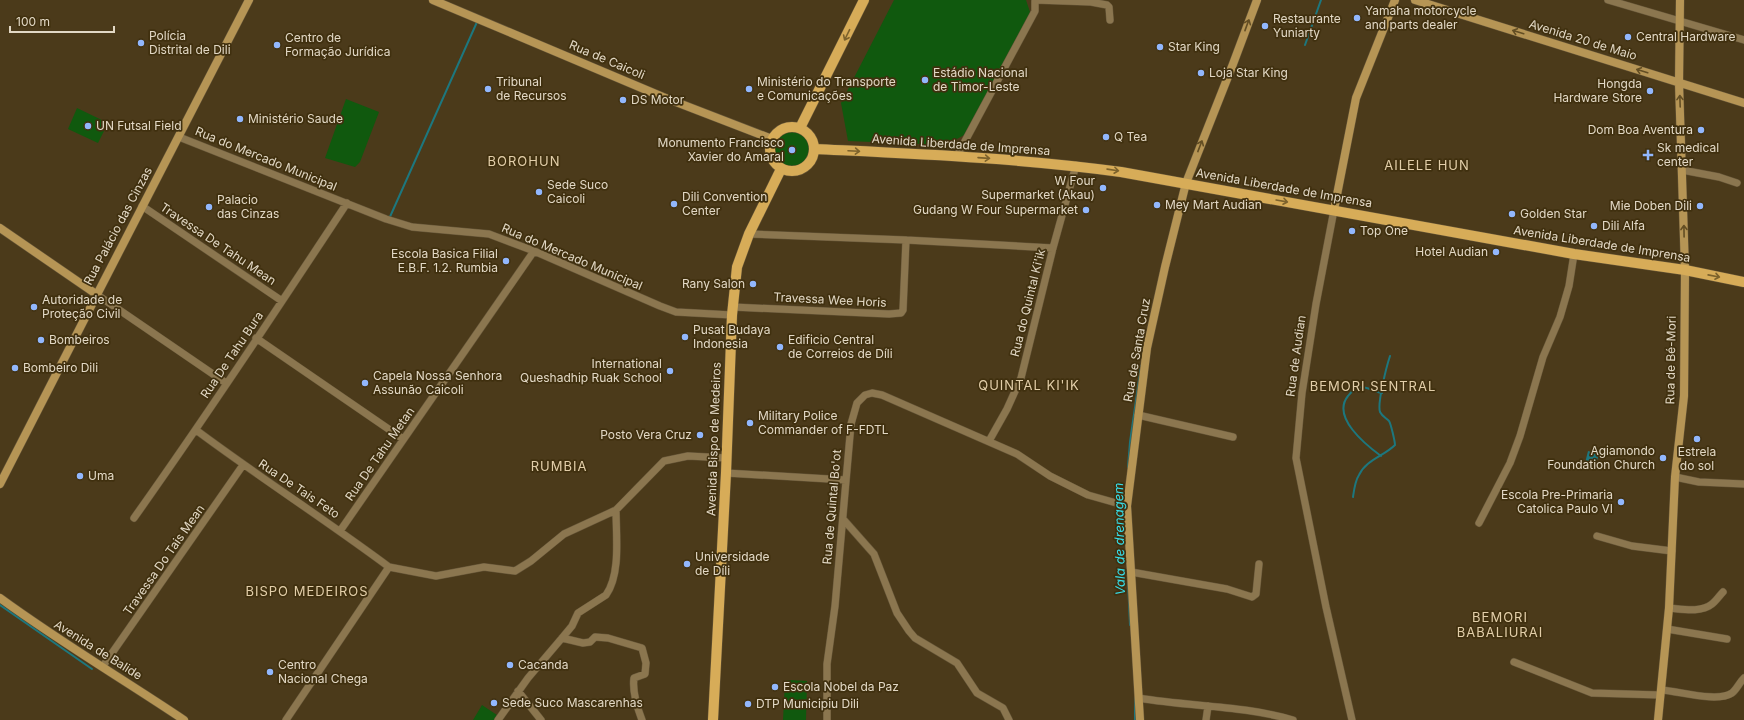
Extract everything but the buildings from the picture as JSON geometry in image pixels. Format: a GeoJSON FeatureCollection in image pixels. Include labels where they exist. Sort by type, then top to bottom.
{"type":"FeatureCollection","features":[{"type":"Feature","properties":{"kind":"main road"},"geometry":{"type":"LineString","coordinates":[[800,128],[864,0]]}},
{"type":"Feature","properties":{"kind":"main road"},"geometry":{"type":"LineString","coordinates":[[787,127],[800,128],[811,136],[815,149],[811,162],[801,170],[794,172],[781,169],[772,159],[770,146],[772,139],[781,130],[787,127]]}},
{"type":"Feature","properties":{"kind":"main road","name":"Avenida Liberdade de Imprensa"},"geometry":{"type":"LineString","coordinates":[[815,149],[957,156],[1076,166],[1186,183],[1574,254],[1684,270],[1744,282]]}},
{"type":"Feature","properties":{"kind":"main road","name":"Avenida Bispo de Medeiros"},"geometry":{"type":"LineString","coordinates":[[713,720],[727,458],[732,311],[737,267],[749,234],[781,169]]}},
{"type":"Feature","properties":{"kind":"street","name":"Rua Palácio das Cinzas"},"geometry":{"type":"LineString","coordinates":[[0,484],[96,294],[179,137],[248,0]]}},
{"type":"Feature","properties":{"kind":"street","name":"Rua de Caicoli"},"geometry":{"type":"LineString","coordinates":[[433,0],[663,97],[772,139]]}},
{"type":"Feature","properties":{"kind":"street"},"geometry":{"type":"LineString","coordinates":[[957,156],[1036,11],[1035,0],[1091,2],[1107,5],[1109,7],[1110,20]]}},
{"type":"Feature","properties":{"kind":"street","name":"Rua de Santa Cruz"},"geometry":{"type":"LineString","coordinates":[[1140,720],[1131,572],[1124,505],[1147,348],[1186,183],[1257,0]]}},
{"type":"Feature","properties":{"kind":"street","name":"Rua de Audian"},"geometry":{"type":"LineString","coordinates":[[1352,720],[1326,606],[1296,458],[1302,393],[1316,304],[1356,98],[1395,0]]}},
{"type":"Feature","properties":{"kind":"street","name":"Avenida 20 de Maio"},"geometry":{"type":"LineString","coordinates":[[1415,0],[1744,103]]}},
{"type":"Feature","properties":{"kind":"street"},"geometry":{"type":"LineString","coordinates":[[1608,0],[1744,40]]}},
{"type":"Feature","properties":{"kind":"street","name":"Rua de Bé-Mori"},"geometry":{"type":"LineString","coordinates":[[1658,720],[1669,608],[1675,477],[1684,396],[1684,270],[1679,83],[1680,0]]}},
{"type":"Feature","properties":{"kind":"street","name":"Rua do Mercado Municipal"},"geometry":{"type":"LineString","coordinates":[[179,137],[386,219],[412,227],[490,234],[534,251],[676,312],[732,311]]}},
{"type":"Feature","properties":{"kind":"street","name":"Rua do Quintal Ki'ik"},"geometry":{"type":"LineString","coordinates":[[990,441],[1007,410],[1021,378],[1053,248],[1076,166]]}},
{"type":"Feature","properties":{"kind":"street"},"geometry":{"type":"LineString","coordinates":[[1682,170],[1719,177],[1737,183]]}},
{"type":"Feature","properties":{"kind":"street","name":"Rua De Tahu Bura"},"geometry":{"type":"LineString","coordinates":[[134,518],[196,430],[347,203]]}},
{"type":"Feature","properties":{"kind":"street","name":"Travessa De Tahu Mean"},"geometry":{"type":"LineString","coordinates":[[142,206],[282,300]]}},
{"type":"Feature","properties":{"kind":"street"},"geometry":{"type":"LineString","coordinates":[[0,228],[226,383]]}},
{"type":"Feature","properties":{"kind":"street"},"geometry":{"type":"LineString","coordinates":[[749,234],[906,240],[1053,248]]}},
{"type":"Feature","properties":{"kind":"street","name":"Travessa Wee Horis"},"geometry":{"type":"LineString","coordinates":[[732,311],[901,313],[903,310],[906,240]]}},
{"type":"Feature","properties":{"kind":"street","name":"Rua De Tahu Metan"},"geometry":{"type":"LineString","coordinates":[[340,531],[534,251]]}},
{"type":"Feature","properties":{"kind":"street"},"geometry":{"type":"LineString","coordinates":[[1479,522],[1510,464],[1520,436],[1543,358],[1560,317],[1569,286],[1574,254]]}},
{"type":"Feature","properties":{"kind":"street"},"geometry":{"type":"LineString","coordinates":[[256,338],[403,439]]}},
{"type":"Feature","properties":{"kind":"street","name":"Rua de Quintal Bo'ot"},"geometry":{"type":"LineString","coordinates":[[827,720],[826,664],[835,606],[852,418],[857,403],[865,395],[872,393],[882,394],[1017,454],[1050,476],[1088,496],[1124,505]]}},
{"type":"Feature","properties":{"kind":"street"},"geometry":{"type":"LineString","coordinates":[[1138,415],[1233,437]]}},
{"type":"Feature","properties":{"kind":"street","name":"Rua De Tais Feto"},"geometry":{"type":"LineString","coordinates":[[196,430],[243,465],[340,531],[389,567]]}},
{"type":"Feature","properties":{"kind":"street"},"geometry":{"type":"LineString","coordinates":[[286,720],[389,567],[436,576],[484,567],[516,571],[532,561],[564,534],[616,510],[664,461],[688,456],[727,458]]}},
{"type":"Feature","properties":{"kind":"street","name":"Travessa Do Tais Mean"},"geometry":{"type":"LineString","coordinates":[[103,666],[243,465]]}},
{"type":"Feature","properties":{"kind":"street"},"geometry":{"type":"LineString","coordinates":[[726,473],[846,480]]}},
{"type":"Feature","properties":{"kind":"street"},"geometry":{"type":"LineString","coordinates":[[1675,477],[1699,482],[1744,484]]}},
{"type":"Feature","properties":{"kind":"street"},"geometry":{"type":"LineString","coordinates":[[498,720],[518,691],[572,626],[578,613],[606,595],[616,571],[616,510]]}},
{"type":"Feature","properties":{"kind":"street"},"geometry":{"type":"LineString","coordinates":[[843,519],[874,554],[897,612],[909,631],[916,638],[957,663],[977,693],[1003,708],[1009,720]]}},
{"type":"Feature","properties":{"kind":"street"},"geometry":{"type":"LineString","coordinates":[[1597,536],[1632,546],[1672,551]]}},
{"type":"Feature","properties":{"kind":"street"},"geometry":{"type":"LineString","coordinates":[[1131,572],[1227,589],[1252,596],[1256,594],[1259,564]]}},
{"type":"Feature","properties":{"kind":"street"},"geometry":{"type":"LineString","coordinates":[[1669,608],[1694,609],[1707,606],[1712,604],[1723,592]]}},
{"type":"Feature","properties":{"kind":"street","name":"Avenida de Balide"},"geometry":{"type":"LineString","coordinates":[[0,598],[48,633],[103,666],[184,720]]}},
{"type":"Feature","properties":{"kind":"street"},"geometry":{"type":"LineString","coordinates":[[1667,629],[1727,638]]}},
{"type":"Feature","properties":{"kind":"street"},"geometry":{"type":"LineString","coordinates":[[562,638],[583,643],[590,642],[595,637],[608,638],[642,648],[646,663],[645,674],[634,678],[633,686],[637,708],[642,720]]}},
{"type":"Feature","properties":{"kind":"street"},"geometry":{"type":"LineString","coordinates":[[1514,662],[1592,693],[1661,693],[1721,697],[1732,693],[1744,678]]}},
{"type":"Feature","properties":{"kind":"street"},"geometry":{"type":"LineString","coordinates":[[518,691],[541,720]]}},
{"type":"Feature","properties":{"kind":"street"},"geometry":{"type":"LineString","coordinates":[[1139,698],[1168,703],[1246,710],[1293,720]]}},
{"type":"Feature","properties":{"kind":"street"},"geometry":{"type":"LineString","coordinates":[[1206,720],[1208,706]]}},
{"type":"Feature","properties":{"kind":"green space","name":"Estádio Nacional de Timor-Leste"},"geometry":{"type":"Polygon","coordinates":[[[894,0],[1026,0],[1031,15],[966,134],[946,145],[848,141],[841,103],[894,0]]]}},
{"type":"Feature","properties":{"kind":"green space"},"geometry":{"type":"Polygon","coordinates":[[[346,99],[379,112],[360,162],[355,167],[325,158],[346,99]]]}},
{"type":"Feature","properties":{"kind":"green space","name":"UN Futsal Field"},"geometry":{"type":"Polygon","coordinates":[[[77,108],[108,123],[98,143],[68,129],[77,108]]]}},
{"type":"Feature","properties":{"kind":"green space"},"geometry":{"type":"Polygon","coordinates":[[[793,132],[803,135],[808,140],[811,150],[808,160],[803,165],[793,168],[783,165],[778,160],[775,150],[778,140],[783,135],[793,132]]]}},
{"type":"Feature","properties":{"kind":"green space"},"geometry":{"type":"Polygon","coordinates":[[[785,681],[807,681],[806,720],[783,720],[785,681]]]}},
{"type":"Feature","properties":{"kind":"green space"},"geometry":{"type":"Polygon","coordinates":[[[482,705],[497,715],[494,720],[473,720],[482,705]]]}},
{"type":"Feature","properties":{"kind":"water"},"geometry":{"type":"Polygon","coordinates":[[[1588,451],[1599,454],[1594,470],[1584,467],[1588,451]]]}},
{"type":"Feature","properties":{"kind":"waterway","name":"Vala de drenagem"},"geometry":{"type":"LineString","coordinates":[[1305,45],[1321,0]]}},
{"type":"Feature","properties":{"kind":"waterway"},"geometry":{"type":"LineString","coordinates":[[389,219],[477,22]]}},
{"type":"Feature","properties":{"kind":"waterway"},"geometry":{"type":"LineString","coordinates":[[1353,497],[1355,486],[1362,470],[1395,445],[1390,423],[1380,412],[1379,407],[1390,356]]}},
{"type":"Feature","properties":{"kind":"waterway","name":"Vala de drenagem"},"geometry":{"type":"LineString","coordinates":[[1128,467],[1130,442],[1141,366]]}},
{"type":"Feature","properties":{"kind":"waterway"},"geometry":{"type":"LineString","coordinates":[[1381,456],[1359,438],[1352,430],[1344,413],[1344,404],[1348,396],[1354,390],[1361,387],[1382,393]]}},
{"type":"Feature","properties":{"kind":"waterway","name":"Vala de drenagem"},"geometry":{"type":"LineString","coordinates":[[1128,581],[1130,625]]}},
{"type":"Feature","properties":{"kind":"waterway","name":"Vala de drenagem"},"geometry":{"type":"LineString","coordinates":[[0,605],[92,669]]}},
{"type":"Feature","properties":{"kind":"waterway","name":"Vala de drenagem"},"geometry":{"type":"LineString","coordinates":[[1135,697],[1135,720]]}},
{"type":"Feature","properties":{"kind":"place","name":"Yamaha motorcycle and parts dealer"},"geometry":{"type":"Point","coordinates":[1357,18]}},
{"type":"Feature","properties":{"kind":"place","name":"Restaurante Yuniarty"},"geometry":{"type":"Point","coordinates":[1265,26]}},
{"type":"Feature","properties":{"kind":"place","name":"Central Hardware"},"geometry":{"type":"Point","coordinates":[1628,37]}},
{"type":"Feature","properties":{"kind":"place","name":"Polícia Distrital de Dili"},"geometry":{"type":"Point","coordinates":[141,43]}},
{"type":"Feature","properties":{"kind":"place","name":"Centro de Formação Jurídica"},"geometry":{"type":"Point","coordinates":[277,45]}},
{"type":"Feature","properties":{"kind":"place","name":"Star King"},"geometry":{"type":"Point","coordinates":[1160,47]}},
{"type":"Feature","properties":{"kind":"place","name":"Loja Star King"},"geometry":{"type":"Point","coordinates":[1201,73]}},
{"type":"Feature","properties":{"kind":"place","name":"Estádio Nacional de Timor-Leste"},"geometry":{"type":"Point","coordinates":[925,80]}},
{"type":"Feature","properties":{"kind":"place","name":"Tribunal de Recursos"},"geometry":{"type":"Point","coordinates":[488,89]}},
{"type":"Feature","properties":{"kind":"place","name":"Ministério do Transporte e Comunicações"},"geometry":{"type":"Point","coordinates":[749,89]}},
{"type":"Feature","properties":{"kind":"place","name":"Hongda Hardware Store"},"geometry":{"type":"Point","coordinates":[1650,91]}},
{"type":"Feature","properties":{"kind":"place","name":"DS Motor"},"geometry":{"type":"Point","coordinates":[623,100]}},
{"type":"Feature","properties":{"kind":"place","name":"Ministério Saude"},"geometry":{"type":"Point","coordinates":[240,119]}},
{"type":"Feature","properties":{"kind":"place","name":"UN Futsal Field"},"geometry":{"type":"Point","coordinates":[88,126]}},
{"type":"Feature","properties":{"kind":"place","name":"Dom Boa Aventura"},"geometry":{"type":"Point","coordinates":[1701,130]}},
{"type":"Feature","properties":{"kind":"place","name":"Q Tea"},"geometry":{"type":"Point","coordinates":[1106,137]}},
{"type":"Feature","properties":{"kind":"place","name":"Monumento Francisco Xavier do Amaral"},"geometry":{"type":"Point","coordinates":[792,150]}},
{"type":"Feature","properties":{"kind":"place","name":"Sk medical center"},"geometry":{"type":"Point","coordinates":[1648,155]}},
{"type":"Feature","properties":{"kind":"place","name":"W Four Supermarket (Akau)"},"geometry":{"type":"Point","coordinates":[1103,188]}},
{"type":"Feature","properties":{"kind":"place","name":"Sede Suco Caicoli"},"geometry":{"type":"Point","coordinates":[539,192]}},
{"type":"Feature","properties":{"kind":"place","name":"Dili Convention Center"},"geometry":{"type":"Point","coordinates":[674,204]}},
{"type":"Feature","properties":{"kind":"place","name":"Mey Mart Audian"},"geometry":{"type":"Point","coordinates":[1157,205]}},
{"type":"Feature","properties":{"kind":"place","name":"Mie Doben Dili"},"geometry":{"type":"Point","coordinates":[1700,206]}},
{"type":"Feature","properties":{"kind":"place","name":"Palacio das Cinzas"},"geometry":{"type":"Point","coordinates":[209,207]}},
{"type":"Feature","properties":{"kind":"place","name":"Gudang W Four Supermarket"},"geometry":{"type":"Point","coordinates":[1086,210]}},
{"type":"Feature","properties":{"kind":"place","name":"Golden Star"},"geometry":{"type":"Point","coordinates":[1512,214]}},
{"type":"Feature","properties":{"kind":"place","name":"Dili Alfa"},"geometry":{"type":"Point","coordinates":[1594,226]}},
{"type":"Feature","properties":{"kind":"place","name":"Top One"},"geometry":{"type":"Point","coordinates":[1352,231]}},
{"type":"Feature","properties":{"kind":"place","name":"Hotel Audian"},"geometry":{"type":"Point","coordinates":[1496,252]}},
{"type":"Feature","properties":{"kind":"place","name":"Escola Basica Filial E.B.F. 1.2. Rumbia"},"geometry":{"type":"Point","coordinates":[506,261]}},
{"type":"Feature","properties":{"kind":"place","name":"Rany Salon"},"geometry":{"type":"Point","coordinates":[753,284]}},
{"type":"Feature","properties":{"kind":"place","name":"Autoridade de Proteção Civil"},"geometry":{"type":"Point","coordinates":[34,307]}},
{"type":"Feature","properties":{"kind":"place","name":"Pusat Budaya Indonesia"},"geometry":{"type":"Point","coordinates":[685,337]}},
{"type":"Feature","properties":{"kind":"place","name":"Bombeiros"},"geometry":{"type":"Point","coordinates":[41,340]}},
{"type":"Feature","properties":{"kind":"place","name":"Edificio Central de Correios de Díli"},"geometry":{"type":"Point","coordinates":[780,347]}},
{"type":"Feature","properties":{"kind":"place","name":"Bombeiro Dili"},"geometry":{"type":"Point","coordinates":[15,368]}},
{"type":"Feature","properties":{"kind":"place","name":"International Queshadhip Ruak School"},"geometry":{"type":"Point","coordinates":[670,371]}},
{"type":"Feature","properties":{"kind":"place","name":"Capela Nossa Senhora Assunão Caicoli"},"geometry":{"type":"Point","coordinates":[365,383]}},
{"type":"Feature","properties":{"kind":"place","name":"Military Police Commander of F-FDTL"},"geometry":{"type":"Point","coordinates":[750,423]}},
{"type":"Feature","properties":{"kind":"place","name":"Posto Vera Cruz"},"geometry":{"type":"Point","coordinates":[700,435]}},
{"type":"Feature","properties":{"kind":"place","name":"Estrela do sol"},"geometry":{"type":"Point","coordinates":[1697,439]}},
{"type":"Feature","properties":{"kind":"place","name":"Agiamondo Foundation Church"},"geometry":{"type":"Point","coordinates":[1663,458]}},
{"type":"Feature","properties":{"kind":"place","name":"Uma"},"geometry":{"type":"Point","coordinates":[80,476]}},
{"type":"Feature","properties":{"kind":"place","name":"Escola Pre-Primaria Catolica Paulo VI"},"geometry":{"type":"Point","coordinates":[1621,502]}},
{"type":"Feature","properties":{"kind":"place","name":"Universidade de Díli"},"geometry":{"type":"Point","coordinates":[687,564]}},
{"type":"Feature","properties":{"kind":"place","name":"Cacanda"},"geometry":{"type":"Point","coordinates":[510,665]}},
{"type":"Feature","properties":{"kind":"place","name":"Centro Nacional Chega"},"geometry":{"type":"Point","coordinates":[270,672]}},
{"type":"Feature","properties":{"kind":"place","name":"Escola Nobel da Paz"},"geometry":{"type":"Point","coordinates":[775,687]}},
{"type":"Feature","properties":{"kind":"place","name":"Sede Suco Mascarenhas"},"geometry":{"type":"Point","coordinates":[494,703]}},
{"type":"Feature","properties":{"kind":"place","name":"DTP Municipiu Dili"},"geometry":{"type":"Point","coordinates":[748,704]}},
{"type":"Feature","properties":{"kind":"district","name":"BOROHUN"},"geometry":{"type":"Point","coordinates":[524,161]}},
{"type":"Feature","properties":{"kind":"district","name":"AILELE HUN"},"geometry":{"type":"Point","coordinates":[1427,165]}},
{"type":"Feature","properties":{"kind":"district","name":"QUINTAL KI'IK"},"geometry":{"type":"Point","coordinates":[1029,385]}},
{"type":"Feature","properties":{"kind":"district","name":"BEMORI SENTRAL"},"geometry":{"type":"Point","coordinates":[1373,386]}},
{"type":"Feature","properties":{"kind":"district","name":"RUMBIA"},"geometry":{"type":"Point","coordinates":[559,466]}},
{"type":"Feature","properties":{"kind":"district","name":"BISPO MEDEIROS"},"geometry":{"type":"Point","coordinates":[307,591]}},
{"type":"Feature","properties":{"kind":"district","name":"BEMORI BABALIURAI"},"geometry":{"type":"Point","coordinates":[1500,624]}}]}
